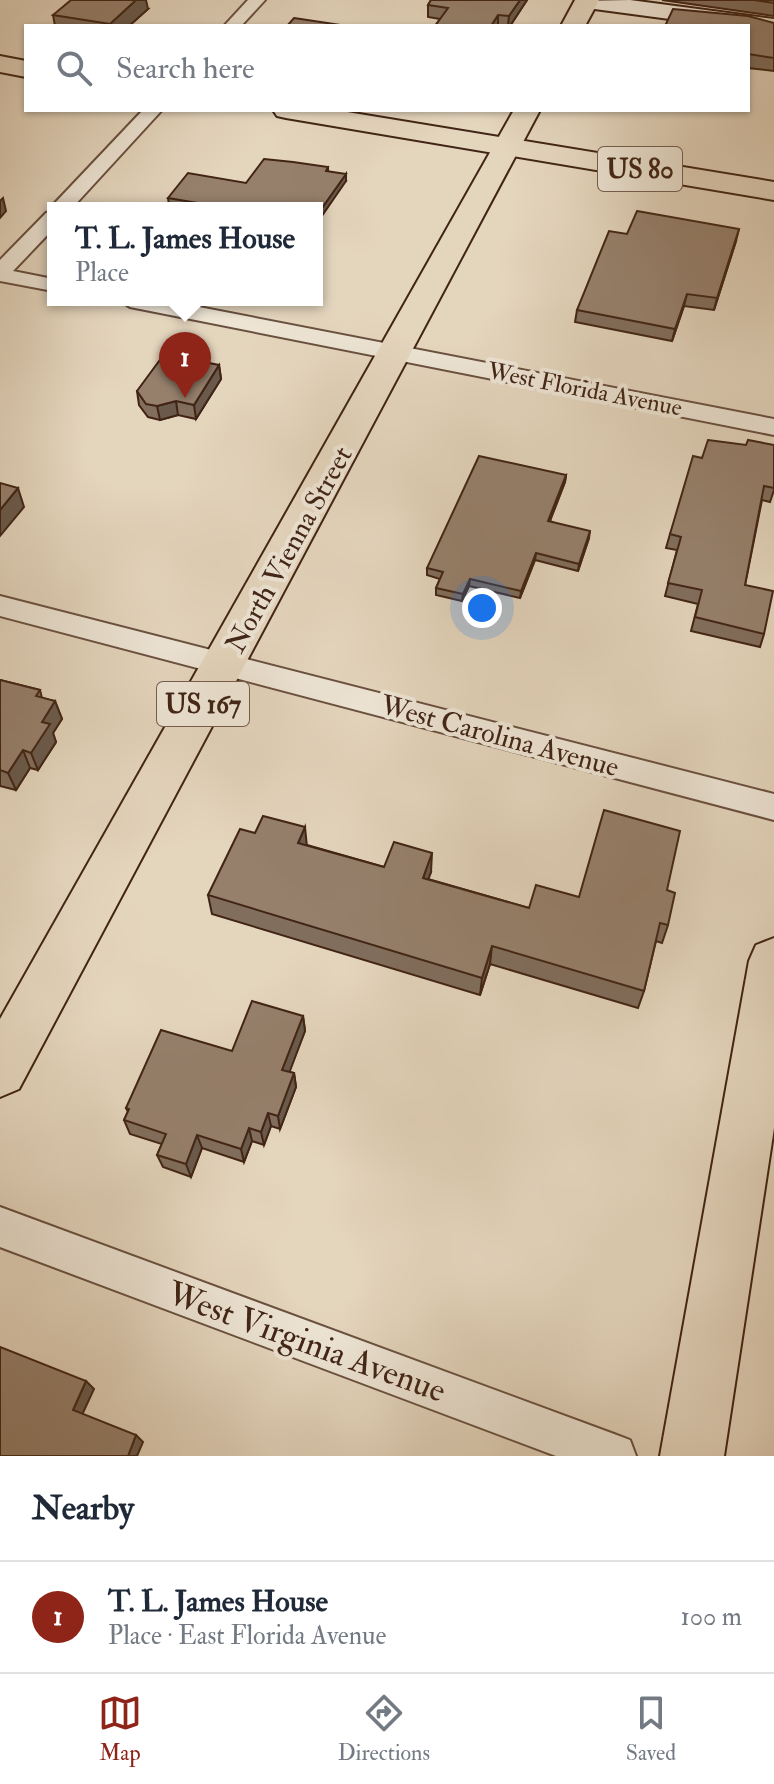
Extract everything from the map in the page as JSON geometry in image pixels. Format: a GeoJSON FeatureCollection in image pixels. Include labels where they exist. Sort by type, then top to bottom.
{"type":"FeatureCollection","features":[{"type":"Feature","properties":{"kind":"main road"},"geometry":{"type":"LineString","coordinates":[[574,24],[585,0],[774,26]]}},
{"type":"Feature","properties":{"kind":"main road"},"geometry":{"type":"LineString","coordinates":[[0,64],[24,69]]}},
{"type":"Feature","properties":{"kind":"main road","name":"US 80"},"geometry":{"type":"LineString","coordinates":[[299,112],[774,191]]}},
{"type":"Feature","properties":{"kind":"main road","name":"North Vienna Street"},"geometry":{"type":"LineString","coordinates":[[0,1071],[526,112]]}},
{"type":"Feature","properties":{"kind":"main road"},"geometry":{"type":"LineString","coordinates":[[374,124],[434,125],[495,115]]}},
{"type":"Feature","properties":{"kind":"main road"},"geometry":{"type":"LineString","coordinates":[[692,1456],[774,961]]}},
{"type":"Feature","properties":{"kind":"street"},"geometry":{"type":"LineString","coordinates":[[234,24],[257,0]]}},
{"type":"Feature","properties":{"kind":"street"},"geometry":{"type":"LineString","coordinates":[[67,202],[151,112]]}},
{"type":"Feature","properties":{"kind":"street"},"geometry":{"type":"LineString","coordinates":[[0,273],[47,223]]}},
{"type":"Feature","properties":{"kind":"street"},"geometry":{"type":"LineString","coordinates":[[0,273],[47,284]]}},
{"type":"Feature","properties":{"kind":"street","name":"West Florida Avenue"},"geometry":{"type":"LineString","coordinates":[[161,306],[774,427]]}},
{"type":"Feature","properties":{"kind":"street","name":"West Carolina Avenue"},"geometry":{"type":"LineString","coordinates":[[0,606],[774,807]]}},
{"type":"Feature","properties":{"kind":"street","name":"West Virginia Avenue"},"geometry":{"type":"LineString","coordinates":[[0,1227],[614,1456]]}},
{"type":"Feature","properties":{"kind":"building"},"geometry":{"type":"Polygon","coordinates":[[[71,0],[136,0],[110,24],[53,15],[71,0]]]}},
{"type":"Feature","properties":{"kind":"building"},"geometry":{"type":"Polygon","coordinates":[[[431,0],[520,0],[509,16],[498,15],[492,24],[436,24],[448,8],[428,5],[431,0]]]}},
{"type":"Feature","properties":{"kind":"building"},"geometry":{"type":"Polygon","coordinates":[[[673,9],[748,16],[774,23],[774,58],[750,54],[750,24],[666,24],[673,9]]]}},
{"type":"Feature","properties":{"kind":"building"},"geometry":{"type":"Polygon","coordinates":[[[294,18],[334,24],[289,24],[294,18]]]}},
{"type":"Feature","properties":{"kind":"building"},"geometry":{"type":"Polygon","coordinates":[[[264,159],[328,167],[326,171],[346,174],[323,207],[323,202],[192,202],[168,198],[188,173],[246,183],[264,159]]]}},
{"type":"Feature","properties":{"kind":"building"},"geometry":{"type":"Polygon","coordinates":[[[637,211],[739,229],[717,298],[687,294],[675,329],[577,310],[609,231],[627,234],[637,211]]]}},
{"type":"Feature","properties":{"kind":"building"},"geometry":{"type":"Polygon","coordinates":[[[169,355],[219,365],[194,405],[176,401],[157,406],[146,404],[137,391],[162,357],[169,355]]]}},
{"type":"Feature","properties":{"kind":"building"},"geometry":{"type":"Polygon","coordinates":[[[708,440],[746,445],[748,440],[774,445],[774,488],[764,486],[745,585],[773,591],[764,634],[695,617],[702,590],[668,583],[681,537],[670,534],[693,456],[702,458],[708,440]]]}},
{"type":"Feature","properties":{"kind":"building"},"geometry":{"type":"Polygon","coordinates":[[[479,456],[566,475],[548,521],[590,531],[579,564],[536,553],[521,591],[470,579],[463,594],[436,588],[443,572],[427,568],[479,456]]]}},
{"type":"Feature","properties":{"kind":"building"},"geometry":{"type":"Polygon","coordinates":[[[0,483],[18,488],[0,510],[0,483]]]}},
{"type":"Feature","properties":{"kind":"building"},"geometry":{"type":"Polygon","coordinates":[[[0,680],[40,690],[36,696],[55,701],[42,722],[50,724],[31,753],[23,750],[8,773],[0,770],[0,680]]]}},
{"type":"Feature","properties":{"kind":"building"},"geometry":{"type":"Polygon","coordinates":[[[604,810],[680,831],[667,890],[675,893],[668,925],[660,923],[644,991],[492,946],[482,978],[208,895],[240,829],[255,833],[263,816],[305,827],[298,843],[384,867],[394,842],[432,853],[423,878],[529,908],[536,885],[579,897],[604,810]]]}},
{"type":"Feature","properties":{"kind":"building"},"geometry":{"type":"Polygon","coordinates":[[[252,1001],[303,1016],[282,1070],[294,1073],[278,1116],[268,1113],[261,1132],[249,1128],[241,1149],[197,1135],[186,1164],[157,1155],[166,1134],[124,1120],[129,1109],[126,1108],[161,1030],[232,1051],[252,1001]]]}},
{"type":"Feature","properties":{"kind":"building"},"geometry":{"type":"Polygon","coordinates":[[[0,1347],[86,1381],[73,1410],[136,1435],[128,1456],[0,1456],[0,1347]]]}},
{"type":"Feature","properties":{"kind":"place","name":"T. L. James House"},"geometry":{"type":"Point","coordinates":[185,398]}}]}
